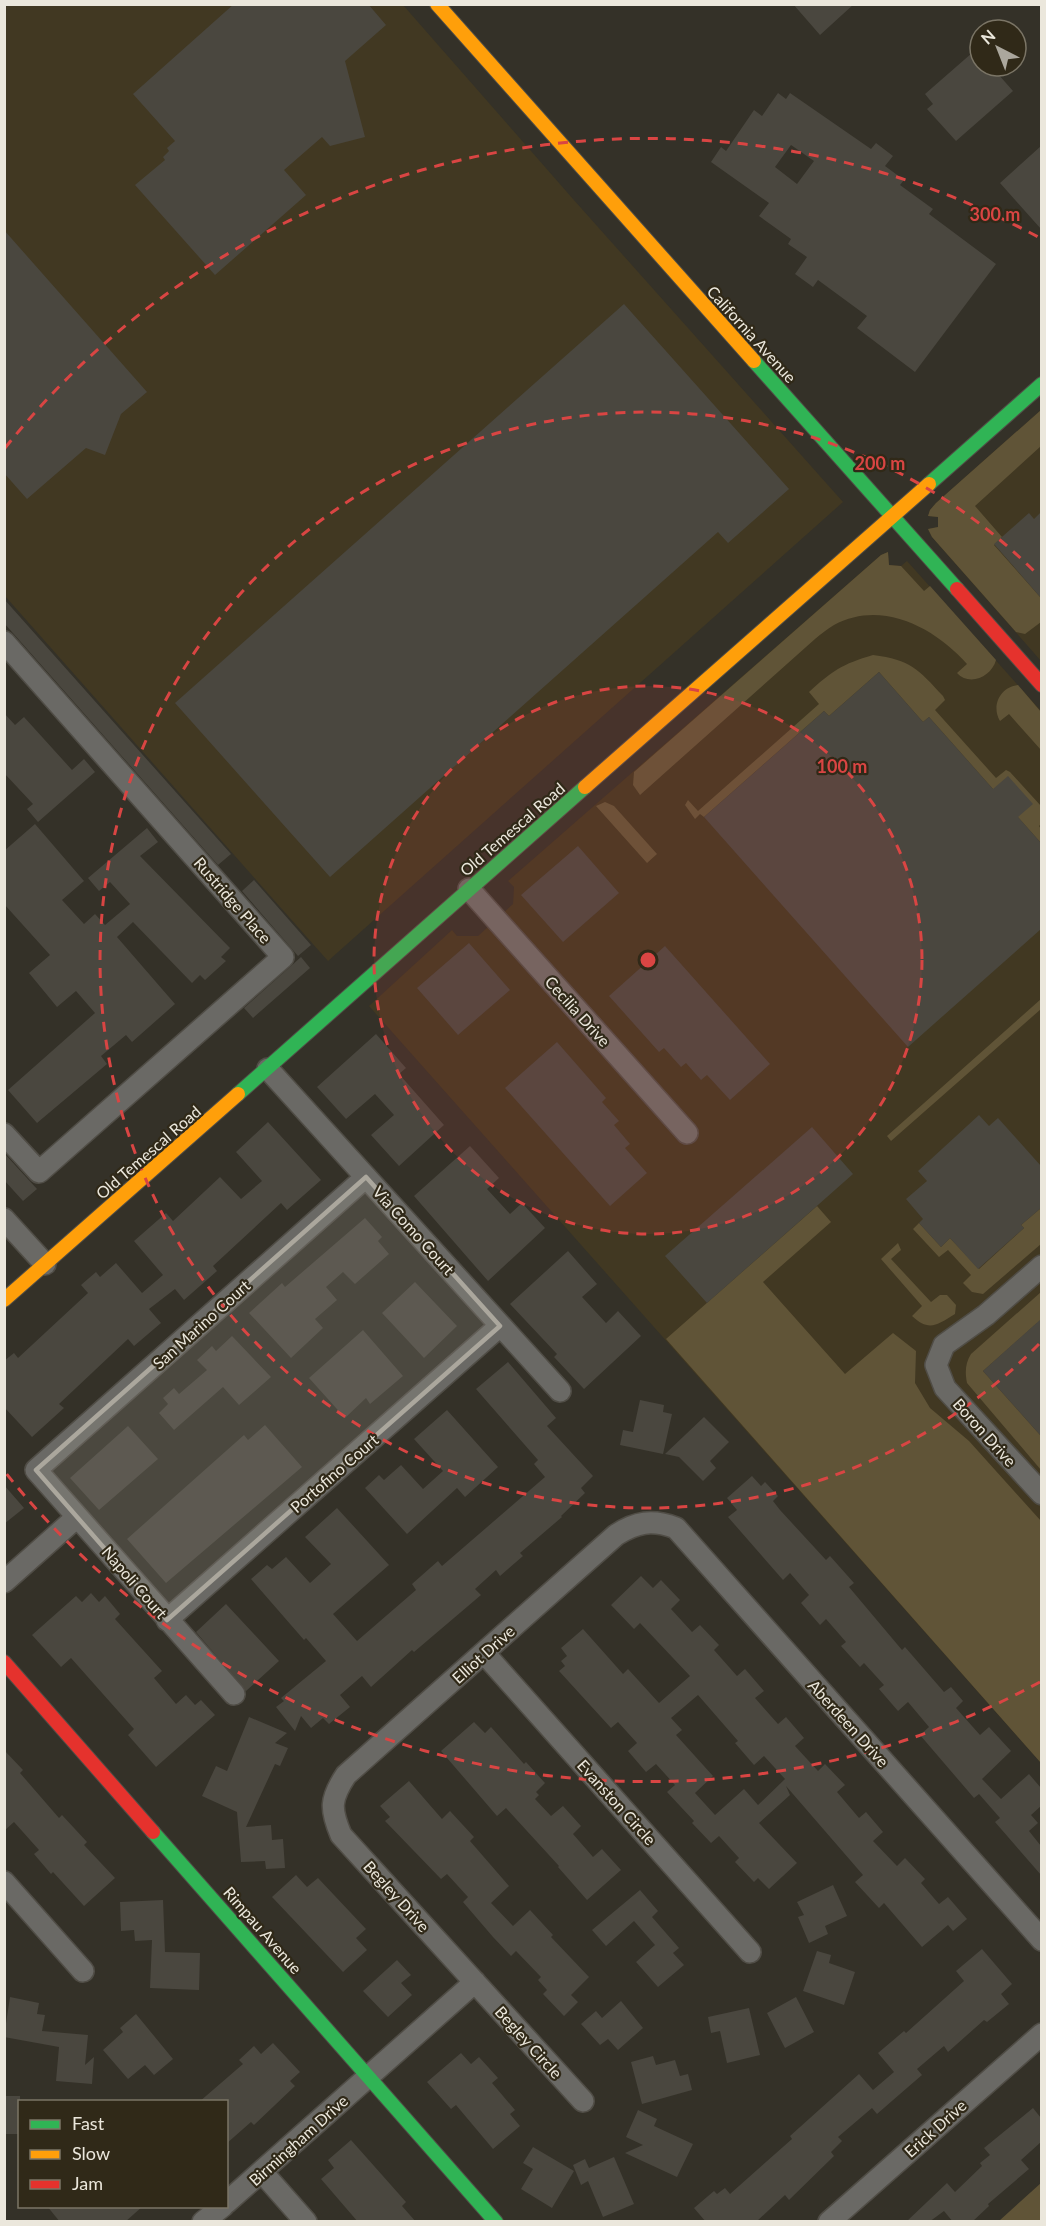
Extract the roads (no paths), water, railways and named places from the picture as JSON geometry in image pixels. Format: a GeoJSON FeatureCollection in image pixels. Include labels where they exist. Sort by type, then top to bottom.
{"type":"FeatureCollection","features":[{"type":"Feature","properties":{"kind":"main road","name":"California Avenue"},"geometry":{"type":"LineString","coordinates":[[437,4],[1041,686]]}},
{"type":"Feature","properties":{"kind":"main road","name":"Old Temescal Road"},"geometry":{"type":"LineString","coordinates":[[4,1300],[1041,384]]}},
{"type":"Feature","properties":{"kind":"main road","name":"Rimpau Avenue"},"geometry":{"type":"LineString","coordinates":[[4,1662],[370,2076],[495,2222]]}},
{"type":"Feature","properties":{"kind":"street","name":"Rustridge Place"},"geometry":{"type":"LineString","coordinates":[[4,642],[283,957],[39,1172],[4,1134]]}},
{"type":"Feature","properties":{"kind":"street","name":"Cecilia Drive"},"geometry":{"type":"LineString","coordinates":[[469,889],[687,1133]]}},
{"type":"Feature","properties":{"kind":"street","name":"Via Como Court"},"geometry":{"type":"LineString","coordinates":[[268,1069],[560,1391]]}},
{"type":"Feature","properties":{"kind":"street","name":"San Marino Court"},"geometry":{"type":"LineString","coordinates":[[36,1470],[366,1178]]}},
{"type":"Feature","properties":{"kind":"street"},"geometry":{"type":"LineString","coordinates":[[4,1219],[45,1264]]}},
{"type":"Feature","properties":{"kind":"street","name":"Boron Drive"},"geometry":{"type":"LineString","coordinates":[[1041,1266],[986,1315],[944,1345],[936,1365],[945,1388],[1041,1494]]}},
{"type":"Feature","properties":{"kind":"street","name":"Portofino Court"},"geometry":{"type":"LineString","coordinates":[[167,1620],[500,1326]]}},
{"type":"Feature","properties":{"kind":"street","name":"Napoli Court"},"geometry":{"type":"LineString","coordinates":[[36,1470],[234,1694]]}},
{"type":"Feature","properties":{"kind":"street"},"geometry":{"type":"LineString","coordinates":[[4,1582],[77,1517]]}},
{"type":"Feature","properties":{"kind":"street","name":"Elliot Drive"},"geometry":{"type":"LineString","coordinates":[[332,1803],[337,1788],[346,1775],[616,1535],[630,1526],[648,1521]]}},
{"type":"Feature","properties":{"kind":"street","name":"Aberdeen Drive"},"geometry":{"type":"LineString","coordinates":[[648,1521],[676,1528],[1041,1940]]}},
{"type":"Feature","properties":{"kind":"street","name":"Evanston Circle"},"geometry":{"type":"LineString","coordinates":[[484,1653],[750,1952]]}},
{"type":"Feature","properties":{"kind":"street","name":"Begley Drive"},"geometry":{"type":"LineString","coordinates":[[332,1803],[334,1819],[341,1835],[475,1982]]}},
{"type":"Feature","properties":{"kind":"street"},"geometry":{"type":"LineString","coordinates":[[4,1882],[83,1971]]}},
{"type":"Feature","properties":{"kind":"street","name":"Birmingham Drive"},"geometry":{"type":"LineString","coordinates":[[228,2202],[475,1982]]}},
{"type":"Feature","properties":{"kind":"street","name":"Begley Circle"},"geometry":{"type":"LineString","coordinates":[[475,1982],[583,2101]]}},
{"type":"Feature","properties":{"kind":"street","name":"Erick Drive"},"geometry":{"type":"LineString","coordinates":[[830,2222],[1041,2034]]}},
{"type":"Feature","properties":{"kind":"street"},"geometry":{"type":"LineString","coordinates":[[262,2172],[306,2222]]}},
{"type":"Feature","properties":{"kind":"street"},"geometry":{"type":"LineString","coordinates":[[203,2222],[220,2208]]}}]}
